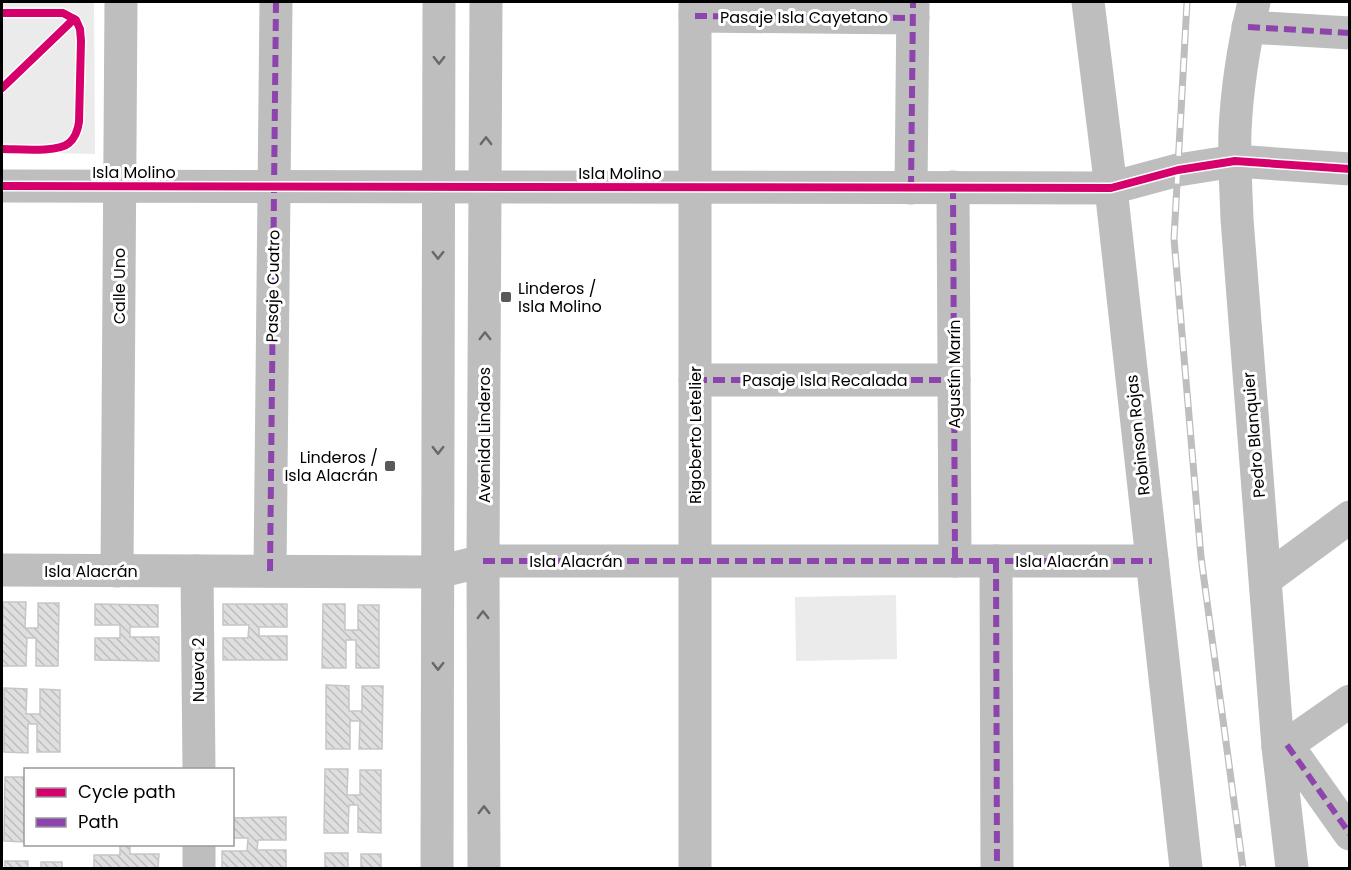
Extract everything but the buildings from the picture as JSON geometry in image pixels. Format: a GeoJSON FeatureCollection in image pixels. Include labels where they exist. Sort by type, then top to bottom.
{"type":"FeatureCollection","features":[{"type":"Feature","properties":{"kind":"street","name":"Calle Uno"},"geometry":{"type":"LineString","coordinates":[[117,571],[121,2]]}},
{"type":"Feature","properties":{"kind":"street","name":"Pasaje Cuatro"},"geometry":{"type":"LineString","coordinates":[[270,571],[276,2]]}},
{"type":"Feature","properties":{"kind":"street"},"geometry":{"type":"LineString","coordinates":[[437,868],[439,2]]}},
{"type":"Feature","properties":{"kind":"street","name":"Avenida Linderos"},"geometry":{"type":"LineString","coordinates":[[484,868],[486,2]]}},
{"type":"Feature","properties":{"kind":"street","name":"Robinson Rojas"},"geometry":{"type":"LineString","coordinates":[[1088,2],[1111,188],[1186,868]]}},
{"type":"Feature","properties":{"kind":"street","name":"Pasaje Isla Cayetano"},"geometry":{"type":"LineString","coordinates":[[695,9],[913,10]]}},
{"type":"Feature","properties":{"kind":"street","name":"Rigoberto Letelier"},"geometry":{"type":"LineString","coordinates":[[694,868],[695,9]]}},
{"type":"Feature","properties":{"kind":"street"},"geometry":{"type":"LineString","coordinates":[[911,188],[913,10]]}},
{"type":"Feature","properties":{"kind":"street"},"geometry":{"type":"LineString","coordinates":[[1251,14],[1350,33]]}},
{"type":"Feature","properties":{"kind":"street","name":"Pedro Blanquier"},"geometry":{"type":"LineString","coordinates":[[1251,14],[1242,62],[1234,161],[1266,579],[1283,746],[1292,868]]}},
{"type":"Feature","properties":{"kind":"street","name":"Isla Molino"},"geometry":{"type":"LineString","coordinates":[[2,186],[1111,188],[1178,170],[1234,161]]}},
{"type":"Feature","properties":{"kind":"street"},"geometry":{"type":"LineString","coordinates":[[1234,161],[1350,169]]}},
{"type":"Feature","properties":{"kind":"street","name":"Agustín Marín"},"geometry":{"type":"LineString","coordinates":[[953,188],[955,561]]}},
{"type":"Feature","properties":{"kind":"street","name":"Pasaje Isla Recalada"},"geometry":{"type":"LineString","coordinates":[[695,380],[954,380]]}},
{"type":"Feature","properties":{"kind":"street"},"geometry":{"type":"LineString","coordinates":[[1266,579],[1350,517]]}},
{"type":"Feature","properties":{"kind":"street","name":"Isla Alacrán"},"geometry":{"type":"LineString","coordinates":[[2,570],[438,572],[483,561],[1152,561]]}},
{"type":"Feature","properties":{"kind":"street"},"geometry":{"type":"LineString","coordinates":[[996,561],[997,868]]}},
{"type":"Feature","properties":{"kind":"street","name":"Nueva 2"},"geometry":{"type":"LineString","coordinates":[[197,571],[199,768]]}},
{"type":"Feature","properties":{"kind":"street"},"geometry":{"type":"LineString","coordinates":[[1350,701],[1283,746],[1350,834]]}},
{"type":"Feature","properties":{"kind":"street"},"geometry":{"type":"LineString","coordinates":[[199,846],[199,868]]}},
{"type":"Feature","properties":{"kind":"shaded area"},"geometry":{"type":"Polygon","coordinates":[[[2,2],[94,2],[95,154],[2,152],[2,2]]]}},
{"type":"Feature","properties":{"kind":"shaded area"},"geometry":{"type":"Polygon","coordinates":[[[896,595],[897,659],[796,661],[795,597],[896,595]]]}},
{"type":"Feature","properties":{"kind":"railway"},"geometry":{"type":"LineString","coordinates":[[1187,2],[1174,239],[1201,557],[1243,868]]}},
{"type":"Feature","properties":{"kind":"marked path"},"geometry":{"type":"LineString","coordinates":[[270,571],[276,2]]}},
{"type":"Feature","properties":{"kind":"marked path"},"geometry":{"type":"LineString","coordinates":[[911,188],[913,2]]}},
{"type":"Feature","properties":{"kind":"marked path"},"geometry":{"type":"LineString","coordinates":[[695,16],[913,18]]}},
{"type":"Feature","properties":{"kind":"marked path"},"geometry":{"type":"LineString","coordinates":[[1248,27],[1350,33]]}},
{"type":"Feature","properties":{"kind":"marked path"},"geometry":{"type":"LineString","coordinates":[[953,187],[955,561]]}},
{"type":"Feature","properties":{"kind":"marked path"},"geometry":{"type":"LineString","coordinates":[[695,380],[954,380]]}},
{"type":"Feature","properties":{"kind":"marked path"},"geometry":{"type":"LineString","coordinates":[[483,561],[1152,561]]}},
{"type":"Feature","properties":{"kind":"marked path"},"geometry":{"type":"LineString","coordinates":[[996,561],[997,868]]}},
{"type":"Feature","properties":{"kind":"marked path"},"geometry":{"type":"LineString","coordinates":[[1287,745],[1350,834]]}},
{"type":"Feature","properties":{"kind":"cycle path"},"geometry":{"type":"LineString","coordinates":[[2,13],[63,13],[76,20],[80,29],[81,41],[79,122],[73,139],[64,146],[56,148],[2,149]]}},
{"type":"Feature","properties":{"kind":"cycle path"},"geometry":{"type":"LineString","coordinates":[[2,88],[74,19]]}},
{"type":"Feature","properties":{"kind":"cycle path"},"geometry":{"type":"LineString","coordinates":[[2,186],[1111,188],[1178,170],[1235,161],[1350,169]]}},
{"type":"Feature","properties":{"kind":"place","name":"Linderos / Isla Molino"},"geometry":{"type":"Point","coordinates":[506,297]}},
{"type":"Feature","properties":{"kind":"place","name":"Linderos / Isla Alacrán"},"geometry":{"type":"Point","coordinates":[390,466]}}]}
